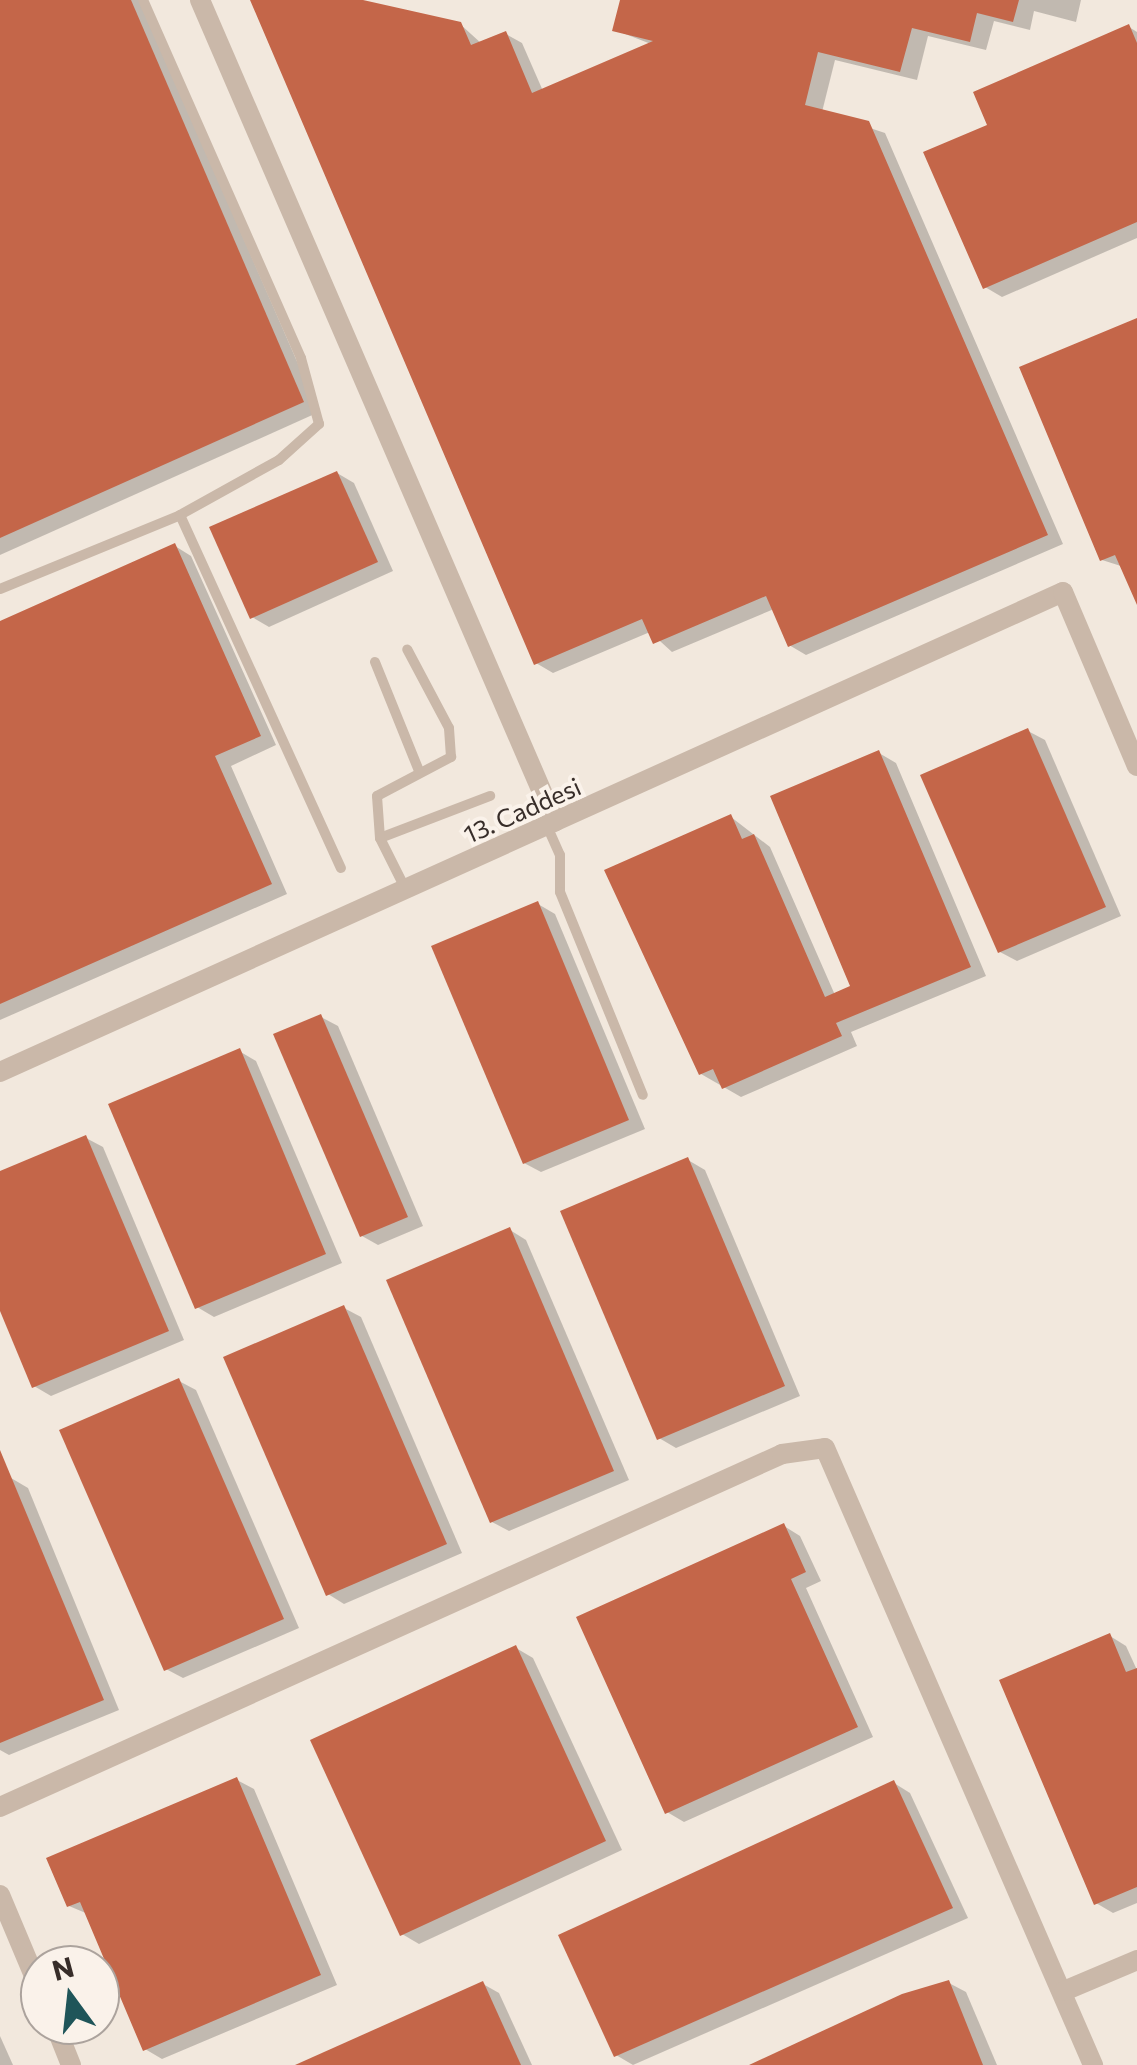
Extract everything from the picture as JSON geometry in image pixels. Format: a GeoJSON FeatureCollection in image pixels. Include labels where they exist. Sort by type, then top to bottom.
{"type":"FeatureCollection","features":[{"type":"Feature","properties":{"kind":"street"},"geometry":{"type":"LineString","coordinates":[[200,0],[551,824]]}},
{"type":"Feature","properties":{"kind":"street","name":"13. Caddesi"},"geometry":{"type":"LineString","coordinates":[[0,1072],[1063,592],[1137,766]]}},
{"type":"Feature","properties":{"kind":"street"},"geometry":{"type":"LineString","coordinates":[[0,1807],[782,1454],[826,1448],[1093,2065]]}},
{"type":"Feature","properties":{"kind":"street"},"geometry":{"type":"LineString","coordinates":[[0,1895],[21,1945]]}},
{"type":"Feature","properties":{"kind":"street"},"geometry":{"type":"LineString","coordinates":[[1064,1991],[1137,1960]]}},
{"type":"Feature","properties":{"kind":"lane"},"geometry":{"type":"LineString","coordinates":[[0,589],[180,515],[279,460],[318,424],[301,358],[143,0]]}},
{"type":"Feature","properties":{"kind":"lane"},"geometry":{"type":"LineString","coordinates":[[180,515],[341,868]]}},
{"type":"Feature","properties":{"kind":"lane"},"geometry":{"type":"LineString","coordinates":[[406,649],[449,728],[451,757],[377,796],[380,838],[406,889]]}},
{"type":"Feature","properties":{"kind":"lane"},"geometry":{"type":"LineString","coordinates":[[375,662],[420,771]]}},
{"type":"Feature","properties":{"kind":"lane"},"geometry":{"type":"LineString","coordinates":[[380,838],[490,796]]}},
{"type":"Feature","properties":{"kind":"lane"},"geometry":{"type":"LineString","coordinates":[[551,824],[560,855],[560,892],[643,1095]]}},
{"type":"Feature","properties":{"kind":"building"},"geometry":{"type":"Polygon","coordinates":[[[0,0],[131,0],[304,402],[0,538],[0,0]]]}},
{"type":"Feature","properties":{"kind":"building"},"geometry":{"type":"Polygon","coordinates":[[[250,0],[363,0],[461,22],[471,45],[506,31],[532,93],[653,41],[612,31],[620,0],[1019,0],[1013,22],[977,13],[970,42],[912,28],[900,72],[818,52],[805,105],[869,121],[1048,535],[788,647],[766,596],[653,644],[642,619],[534,665],[250,0]]]}},
{"type":"Feature","properties":{"kind":"building"},"geometry":{"type":"Polygon","coordinates":[[[1129,24],[1137,43],[1137,222],[983,289],[923,152],[987,125],[973,92],[1129,24]]]}},
{"type":"Feature","properties":{"kind":"building"},"geometry":{"type":"Polygon","coordinates":[[[1137,318],[1137,605],[1115,555],[1100,561],[1019,367],[1137,318]]]}},
{"type":"Feature","properties":{"kind":"building"},"geometry":{"type":"Polygon","coordinates":[[[337,471],[378,562],[250,619],[209,527],[337,471]]]}},
{"type":"Feature","properties":{"kind":"building"},"geometry":{"type":"Polygon","coordinates":[[[175,543],[261,736],[215,756],[272,884],[0,1004],[0,621],[175,543]]]}},
{"type":"Feature","properties":{"kind":"building"},"geometry":{"type":"Polygon","coordinates":[[[1028,728],[1106,907],[998,953],[920,775],[1028,728]]]}},
{"type":"Feature","properties":{"kind":"building"},"geometry":{"type":"Polygon","coordinates":[[[879,750],[971,967],[836,1023],[842,1036],[722,1089],[713,1069],[699,1075],[604,870],[731,814],[742,839],[754,834],[825,997],[850,986],[770,796],[879,750]]]}},
{"type":"Feature","properties":{"kind":"building"},"geometry":{"type":"Polygon","coordinates":[[[538,901],[629,1120],[523,1164],[431,946],[538,901]]]}},
{"type":"Feature","properties":{"kind":"building"},"geometry":{"type":"Polygon","coordinates":[[[321,1014],[408,1217],[360,1237],[273,1034],[321,1014]]]}},
{"type":"Feature","properties":{"kind":"building"},"geometry":{"type":"Polygon","coordinates":[[[240,1048],[326,1254],[195,1309],[108,1104],[240,1048]]]}},
{"type":"Feature","properties":{"kind":"building"},"geometry":{"type":"Polygon","coordinates":[[[86,1135],[169,1331],[32,1388],[0,1311],[0,1171],[86,1135]]]}},
{"type":"Feature","properties":{"kind":"building"},"geometry":{"type":"Polygon","coordinates":[[[688,1157],[785,1386],[657,1440],[560,1211],[688,1157]]]}},
{"type":"Feature","properties":{"kind":"building"},"geometry":{"type":"Polygon","coordinates":[[[510,1227],[614,1471],[490,1523],[386,1280],[510,1227]]]}},
{"type":"Feature","properties":{"kind":"building"},"geometry":{"type":"Polygon","coordinates":[[[344,1305],[447,1544],[326,1596],[223,1357],[344,1305]]]}},
{"type":"Feature","properties":{"kind":"building"},"geometry":{"type":"Polygon","coordinates":[[[179,1378],[284,1619],[164,1671],[59,1430],[179,1378]]]}},
{"type":"Feature","properties":{"kind":"building"},"geometry":{"type":"Polygon","coordinates":[[[0,1450],[104,1700],[0,1743],[0,1450]]]}},
{"type":"Feature","properties":{"kind":"building"},"geometry":{"type":"Polygon","coordinates":[[[784,1523],[806,1572],[791,1579],[858,1727],[665,1814],[576,1617],[784,1523]]]}},
{"type":"Feature","properties":{"kind":"building"},"geometry":{"type":"Polygon","coordinates":[[[1110,1633],[1126,1672],[1137,1668],[1137,1887],[1094,1905],[999,1680],[1110,1633]]]}},
{"type":"Feature","properties":{"kind":"building"},"geometry":{"type":"Polygon","coordinates":[[[516,1645],[606,1841],[400,1936],[310,1740],[516,1645]]]}},
{"type":"Feature","properties":{"kind":"building"},"geometry":{"type":"Polygon","coordinates":[[[237,1777],[321,1975],[143,2051],[120,1997],[120,1945],[98,1945],[80,1902],[67,1907],[46,1858],[237,1777]]]}},
{"type":"Feature","properties":{"kind":"building"},"geometry":{"type":"Polygon","coordinates":[[[894,1780],[953,1908],[614,2057],[558,1935],[894,1780]]]}},
{"type":"Feature","properties":{"kind":"building"},"geometry":{"type":"Polygon","coordinates":[[[949,1980],[983,2065],[749,2065],[902,1994],[949,1980]]]}},
{"type":"Feature","properties":{"kind":"building"},"geometry":{"type":"Polygon","coordinates":[[[483,1981],[521,2065],[295,2065],[483,1981]]]}}]}
